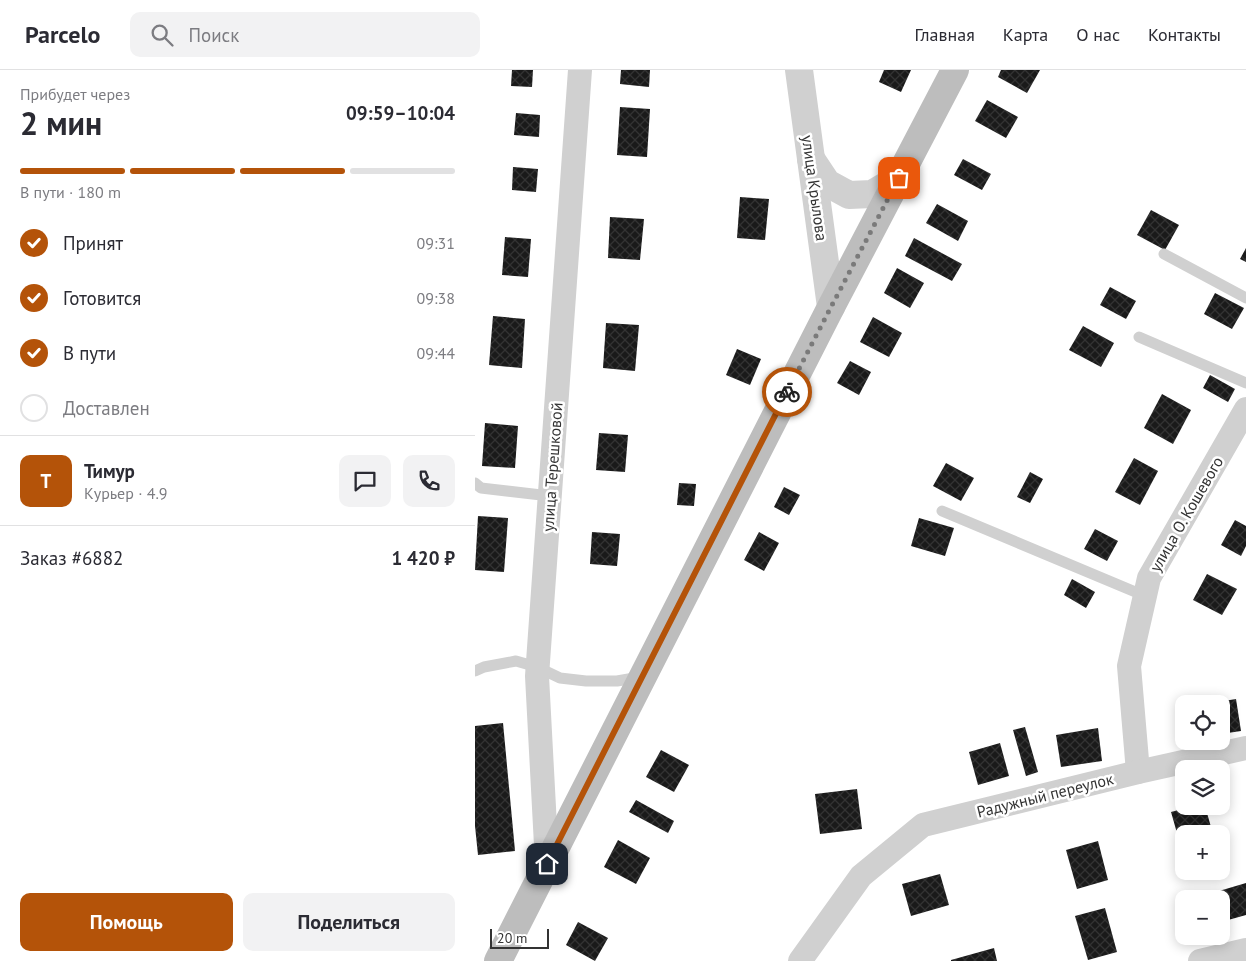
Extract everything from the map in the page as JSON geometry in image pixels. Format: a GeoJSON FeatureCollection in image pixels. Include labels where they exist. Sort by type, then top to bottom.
{"type":"FeatureCollection","features":[{"type":"Feature","properties":{"kind":"main road","name":"улица Терешковой"},"geometry":{"type":"LineString","coordinates":[[506,952],[547,864],[642,677],[831,307],[955,70]]}},
{"type":"Feature","properties":{"kind":"street","name":"улица Терешковой"},"geometry":{"type":"LineString","coordinates":[[547,864],[537,667],[580,70]]}},
{"type":"Feature","properties":{"kind":"street","name":"улица Крылова"},"geometry":{"type":"LineString","coordinates":[[799,70],[831,307]]}},
{"type":"Feature","properties":{"kind":"street"},"geometry":{"type":"LineString","coordinates":[[811,158],[827,184],[849,195],[872,194],[899,178]]}},
{"type":"Feature","properties":{"kind":"street","name":"улица О. Кошевого"},"geometry":{"type":"LineString","coordinates":[[1138,772],[1129,666],[1149,578],[1246,409]]}},
{"type":"Feature","properties":{"kind":"street","name":"Радужный переулок"},"geometry":{"type":"LineString","coordinates":[[801,961],[861,876],[923,825],[1138,772],[1246,748]]}},
{"type":"Feature","properties":{"kind":"street"},"geometry":{"type":"LineString","coordinates":[[1200,961],[1246,950]]}},
{"type":"Feature","properties":{"kind":"lane"},"geometry":{"type":"LineString","coordinates":[[1164,254],[1246,298]]}},
{"type":"Feature","properties":{"kind":"lane"},"geometry":{"type":"LineString","coordinates":[[1139,337],[1246,383]]}},
{"type":"Feature","properties":{"kind":"lane"},"geometry":{"type":"LineString","coordinates":[[477,486],[550,496]]}},
{"type":"Feature","properties":{"kind":"lane"},"geometry":{"type":"LineString","coordinates":[[942,512],[1145,596]]}},
{"type":"Feature","properties":{"kind":"lane"},"geometry":{"type":"LineString","coordinates":[[478,665],[515,661],[537,667],[560,678],[586,682],[617,681],[642,677]]}},
{"type":"Feature","properties":{"kind":"building"},"geometry":{"type":"Polygon","coordinates":[[[512,70],[533,70],[532,87],[511,86],[512,70]]]}},
{"type":"Feature","properties":{"kind":"building"},"geometry":{"type":"Polygon","coordinates":[[[621,70],[650,70],[649,87],[620,84],[621,70]]]}},
{"type":"Feature","properties":{"kind":"building"},"geometry":{"type":"Polygon","coordinates":[[[884,70],[911,70],[901,92],[879,82],[884,70]]]}},
{"type":"Feature","properties":{"kind":"building"},"geometry":{"type":"Polygon","coordinates":[[[1001,70],[1040,70],[1027,93],[998,77],[1001,70]]]}},
{"type":"Feature","properties":{"kind":"building"},"geometry":{"type":"Polygon","coordinates":[[[987,100],[1018,117],[1006,138],[975,121],[987,100]]]}},
{"type":"Feature","properties":{"kind":"building"},"geometry":{"type":"Polygon","coordinates":[[[620,107],[650,109],[647,157],[617,155],[620,107]]]}},
{"type":"Feature","properties":{"kind":"building"},"geometry":{"type":"Polygon","coordinates":[[[516,113],[540,115],[539,137],[514,135],[516,113]]]}},
{"type":"Feature","properties":{"kind":"building"},"geometry":{"type":"Polygon","coordinates":[[[963,159],[991,174],[982,190],[954,175],[963,159]]]}},
{"type":"Feature","properties":{"kind":"building"},"geometry":{"type":"Polygon","coordinates":[[[513,167],[538,169],[536,192],[512,190],[513,167]]]}},
{"type":"Feature","properties":{"kind":"building"},"geometry":{"type":"Polygon","coordinates":[[[740,197],[769,199],[765,240],[737,238],[740,197]]]}},
{"type":"Feature","properties":{"kind":"building"},"geometry":{"type":"Polygon","coordinates":[[[937,204],[968,221],[958,241],[926,223],[937,204]]]}},
{"type":"Feature","properties":{"kind":"building"},"geometry":{"type":"Polygon","coordinates":[[[1151,210],[1179,225],[1165,250],[1137,235],[1151,210]]]}},
{"type":"Feature","properties":{"kind":"building"},"geometry":{"type":"Polygon","coordinates":[[[610,217],[644,219],[640,260],[608,258],[610,217]]]}},
{"type":"Feature","properties":{"kind":"building"},"geometry":{"type":"Polygon","coordinates":[[[505,237],[531,239],[528,277],[502,275],[505,237]]]}},
{"type":"Feature","properties":{"kind":"building"},"geometry":{"type":"Polygon","coordinates":[[[914,238],[962,264],[952,281],[905,256],[914,238]]]}},
{"type":"Feature","properties":{"kind":"building"},"geometry":{"type":"Polygon","coordinates":[[[1246,248],[1246,262],[1240,259],[1246,248]]]}},
{"type":"Feature","properties":{"kind":"building"},"geometry":{"type":"Polygon","coordinates":[[[897,268],[924,283],[910,308],[884,293],[897,268]]]}},
{"type":"Feature","properties":{"kind":"building"},"geometry":{"type":"Polygon","coordinates":[[[1110,287],[1136,301],[1126,319],[1100,305],[1110,287]]]}},
{"type":"Feature","properties":{"kind":"building"},"geometry":{"type":"Polygon","coordinates":[[[1215,293],[1244,308],[1232,329],[1204,314],[1215,293]]]}},
{"type":"Feature","properties":{"kind":"building"},"geometry":{"type":"Polygon","coordinates":[[[493,316],[525,319],[522,368],[489,365],[493,316]]]}},
{"type":"Feature","properties":{"kind":"building"},"geometry":{"type":"Polygon","coordinates":[[[873,317],[902,333],[889,357],[860,342],[873,317]]]}},
{"type":"Feature","properties":{"kind":"building"},"geometry":{"type":"Polygon","coordinates":[[[606,323],[639,325],[635,371],[603,368],[606,323]]]}},
{"type":"Feature","properties":{"kind":"building"},"geometry":{"type":"Polygon","coordinates":[[[1083,326],[1114,343],[1101,367],[1069,350],[1083,326]]]}},
{"type":"Feature","properties":{"kind":"building"},"geometry":{"type":"Polygon","coordinates":[[[737,349],[761,359],[750,385],[726,375],[737,349]]]}},
{"type":"Feature","properties":{"kind":"building"},"geometry":{"type":"Polygon","coordinates":[[[850,361],[871,372],[859,395],[837,383],[850,361]]]}},
{"type":"Feature","properties":{"kind":"building"},"geometry":{"type":"Polygon","coordinates":[[[1210,375],[1235,389],[1228,402],[1203,388],[1210,375]]]}},
{"type":"Feature","properties":{"kind":"building"},"geometry":{"type":"Polygon","coordinates":[[[1162,394],[1191,410],[1173,444],[1144,428],[1162,394]]]}},
{"type":"Feature","properties":{"kind":"building"},"geometry":{"type":"Polygon","coordinates":[[[485,423],[518,426],[515,468],[482,466],[485,423]]]}},
{"type":"Feature","properties":{"kind":"building"},"geometry":{"type":"Polygon","coordinates":[[[599,433],[628,435],[625,472],[596,470],[599,433]]]}},
{"type":"Feature","properties":{"kind":"building"},"geometry":{"type":"Polygon","coordinates":[[[1134,458],[1158,471],[1140,505],[1115,492],[1134,458]]]}},
{"type":"Feature","properties":{"kind":"building"},"geometry":{"type":"Polygon","coordinates":[[[946,463],[974,478],[961,501],[933,486],[946,463]]]}},
{"type":"Feature","properties":{"kind":"building"},"geometry":{"type":"Polygon","coordinates":[[[1030,472],[1043,479],[1030,503],[1017,497],[1030,472]]]}},
{"type":"Feature","properties":{"kind":"building"},"geometry":{"type":"Polygon","coordinates":[[[679,483],[696,484],[694,506],[677,505],[679,483]]]}},
{"type":"Feature","properties":{"kind":"building"},"geometry":{"type":"Polygon","coordinates":[[[784,487],[800,495],[789,515],[774,507],[784,487]]]}},
{"type":"Feature","properties":{"kind":"building"},"geometry":{"type":"Polygon","coordinates":[[[478,516],[508,518],[504,572],[475,570],[478,516]]]}},
{"type":"Feature","properties":{"kind":"building"},"geometry":{"type":"Polygon","coordinates":[[[919,518],[954,528],[945,556],[911,546],[919,518]]]}},
{"type":"Feature","properties":{"kind":"building"},"geometry":{"type":"Polygon","coordinates":[[[1235,520],[1246,526],[1246,546],[1241,556],[1221,545],[1235,520]]]}},
{"type":"Feature","properties":{"kind":"building"},"geometry":{"type":"Polygon","coordinates":[[[1095,529],[1118,541],[1107,561],[1084,549],[1095,529]]]}},
{"type":"Feature","properties":{"kind":"building"},"geometry":{"type":"Polygon","coordinates":[[[592,532],[620,534],[617,566],[590,564],[592,532]]]}},
{"type":"Feature","properties":{"kind":"building"},"geometry":{"type":"Polygon","coordinates":[[[759,532],[779,543],[764,571],[744,560],[759,532]]]}},
{"type":"Feature","properties":{"kind":"building"},"geometry":{"type":"Polygon","coordinates":[[[1207,574],[1237,589],[1222,615],[1193,600],[1207,574]]]}},
{"type":"Feature","properties":{"kind":"building"},"geometry":{"type":"Polygon","coordinates":[[[1072,579],[1095,592],[1086,608],[1064,595],[1072,579]]]}},
{"type":"Feature","properties":{"kind":"building"},"geometry":{"type":"Polygon","coordinates":[[[1236,699],[1241,731],[1230,733],[1230,700],[1236,699]]]}},
{"type":"Feature","properties":{"kind":"building"},"geometry":{"type":"Polygon","coordinates":[[[503,723],[515,851],[478,855],[475,826],[475,726],[503,723]]]}},
{"type":"Feature","properties":{"kind":"building"},"geometry":{"type":"Polygon","coordinates":[[[1025,727],[1038,772],[1026,776],[1013,730],[1025,727]]]}},
{"type":"Feature","properties":{"kind":"building"},"geometry":{"type":"Polygon","coordinates":[[[1098,728],[1102,761],[1061,767],[1056,735],[1098,728]]]}},
{"type":"Feature","properties":{"kind":"building"},"geometry":{"type":"Polygon","coordinates":[[[1000,743],[1009,776],[978,785],[969,752],[1000,743]]]}},
{"type":"Feature","properties":{"kind":"building"},"geometry":{"type":"Polygon","coordinates":[[[661,750],[689,765],[674,792],[646,777],[661,750]]]}},
{"type":"Feature","properties":{"kind":"building"},"geometry":{"type":"Polygon","coordinates":[[[857,789],[862,829],[820,834],[815,794],[857,789]]]}},
{"type":"Feature","properties":{"kind":"building"},"geometry":{"type":"Polygon","coordinates":[[[636,800],[674,821],[668,833],[629,812],[636,800]]]}},
{"type":"Feature","properties":{"kind":"building"},"geometry":{"type":"Polygon","coordinates":[[[1175,811],[1175,815],[1208,815],[1210,825],[1175,826],[1171,812],[1175,811]]]}},
{"type":"Feature","properties":{"kind":"building"},"geometry":{"type":"Polygon","coordinates":[[[618,840],[650,858],[636,884],[604,867],[618,840]]]}},
{"type":"Feature","properties":{"kind":"building"},"geometry":{"type":"Polygon","coordinates":[[[1098,841],[1108,880],[1077,889],[1066,850],[1098,841]]]}},
{"type":"Feature","properties":{"kind":"building"},"geometry":{"type":"Polygon","coordinates":[[[940,874],[949,905],[911,916],[902,884],[940,874]]]}},
{"type":"Feature","properties":{"kind":"building"},"geometry":{"type":"Polygon","coordinates":[[[1246,883],[1246,915],[1230,919],[1230,890],[1222,890],[1246,883]]]}},
{"type":"Feature","properties":{"kind":"building"},"geometry":{"type":"Polygon","coordinates":[[[1105,908],[1117,952],[1088,960],[1075,916],[1105,908]]]}},
{"type":"Feature","properties":{"kind":"building"},"geometry":{"type":"Polygon","coordinates":[[[578,922],[608,938],[595,961],[566,945],[578,922]]]}},
{"type":"Feature","properties":{"kind":"building"},"geometry":{"type":"Polygon","coordinates":[[[994,948],[997,961],[951,961],[951,960],[994,948]]]}},
{"type":"Feature","properties":{"kind":"way so far"},"geometry":{"type":"LineString","coordinates":[[787,392],[899,178]]}},
{"type":"Feature","properties":{"kind":"route"},"geometry":{"type":"LineString","coordinates":[[547,864],[787,392]]}}]}
